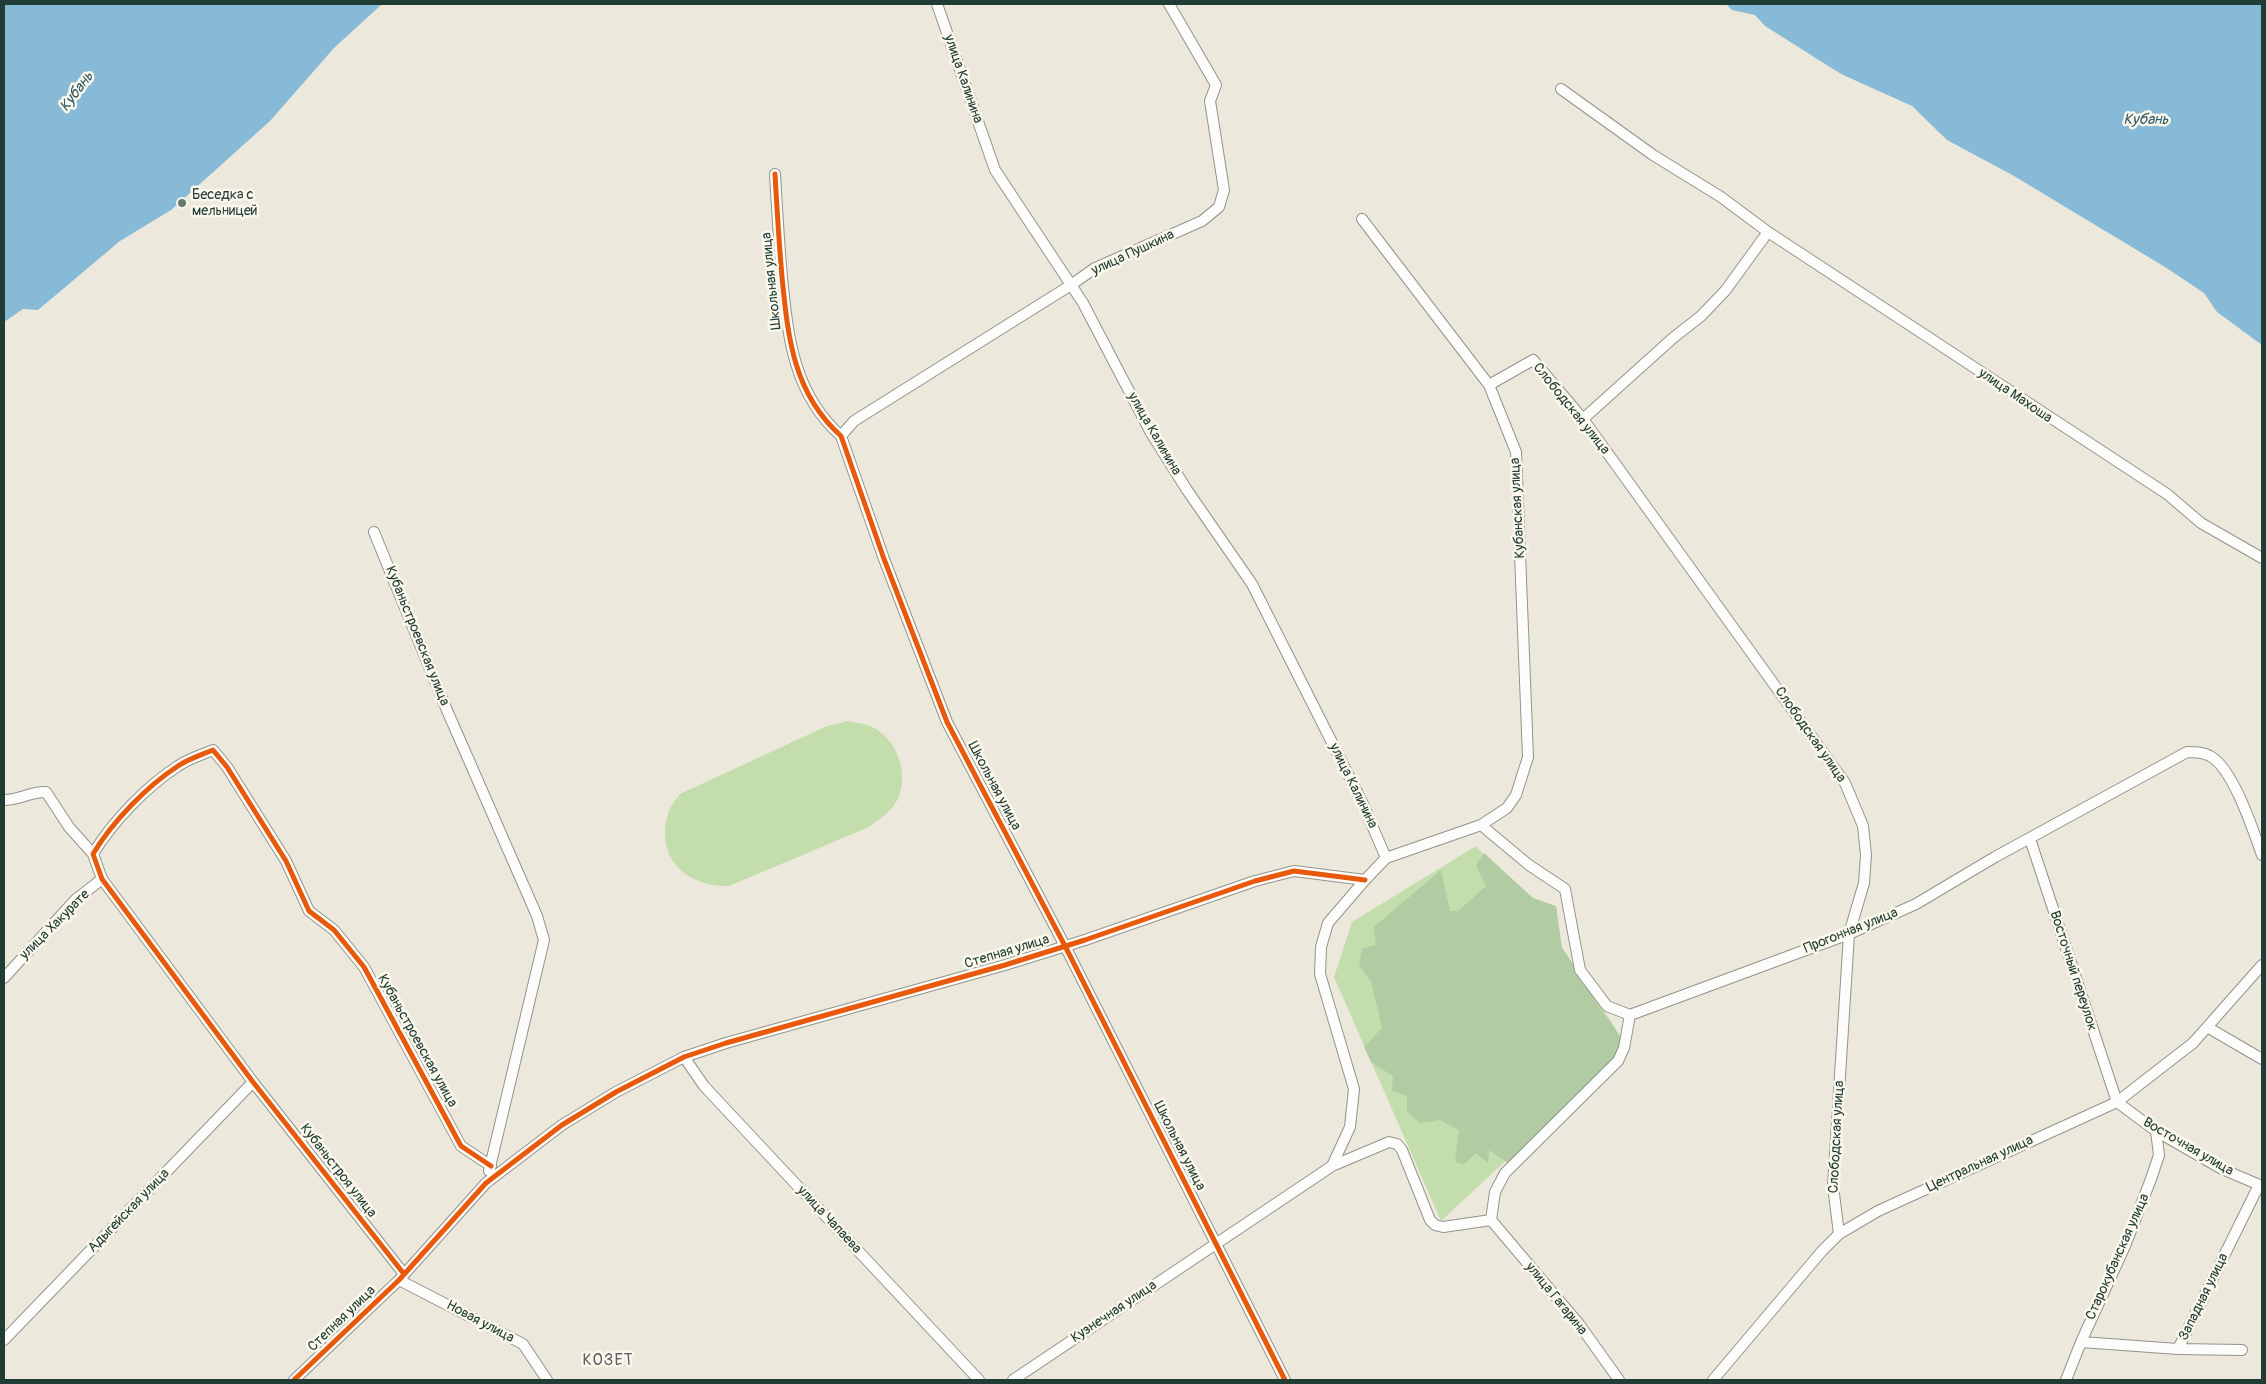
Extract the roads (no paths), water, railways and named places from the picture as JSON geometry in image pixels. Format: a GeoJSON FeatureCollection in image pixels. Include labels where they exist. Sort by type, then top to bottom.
{"type":"FeatureCollection","features":[{"type":"Feature","properties":{"kind":"street","name":"улица Калинина"},"geometry":{"type":"LineString","coordinates":[[937,4],[995,170],[1083,303],[1151,433],[1187,490],[1252,584],[1363,804],[1386,858]]}},
{"type":"Feature","properties":{"kind":"street","name":"улица Пушкина"},"geometry":{"type":"LineString","coordinates":[[841,436],[854,421],[1095,268],[1202,221],[1219,207],[1224,190],[1210,101],[1216,85],[1169,4]]}},
{"type":"Feature","properties":{"kind":"street","name":"улица Махоша"},"geometry":{"type":"LineString","coordinates":[[1561,89],[1653,155],[1720,197],[1768,232],[2167,494],[2201,523],[2262,558]]}},
{"type":"Feature","properties":{"kind":"street","name":"Школьная улица"},"geometry":{"type":"LineString","coordinates":[[775,174],[777,223],[790,345],[809,397],[826,423],[841,436],[884,559],[947,722],[1065,946],[1285,1380]]}},
{"type":"Feature","properties":{"kind":"street","name":"Кубанская улица"},"geometry":{"type":"LineString","coordinates":[[1362,220],[1489,385],[1516,452],[1528,757],[1516,795],[1507,808],[1481,825],[1386,858]]}},
{"type":"Feature","properties":{"kind":"street"},"geometry":{"type":"LineString","coordinates":[[1583,419],[1701,316],[1725,291],[1768,232]]}},
{"type":"Feature","properties":{"kind":"street","name":"Слободская улица"},"geometry":{"type":"LineString","coordinates":[[1489,385],[1533,360],[1583,419],[1845,783],[1863,826],[1866,855],[1864,883],[1849,934],[1833,1186],[1839,1234]]}},
{"type":"Feature","properties":{"kind":"street","name":"Кубаньстроевская улица"},"geometry":{"type":"LineString","coordinates":[[374,532],[450,716],[537,916],[544,940],[486,1183]]}},
{"type":"Feature","properties":{"kind":"street","name":"Кубаньстроевская улица"},"geometry":{"type":"LineString","coordinates":[[93,854],[102,840],[150,787],[179,765],[213,750],[227,767],[286,861],[309,912],[334,930],[364,967],[461,1146],[491,1166]]}},
{"type":"Feature","properties":{"kind":"street","name":"Прогонная улица"},"geometry":{"type":"LineString","coordinates":[[1630,1015],[1849,934],[1916,904],[2187,752],[2209,755],[2224,768],[2262,854]]}},
{"type":"Feature","properties":{"kind":"street"},"geometry":{"type":"LineString","coordinates":[[4,800],[18,798],[31,792],[46,792],[69,827],[93,854]]}},
{"type":"Feature","properties":{"kind":"street"},"geometry":{"type":"LineString","coordinates":[[1481,825],[1528,865],[1566,889],[1580,970],[1607,1006],[1630,1015],[1624,1048],[1618,1061],[1505,1173],[1495,1192],[1491,1220]]}},
{"type":"Feature","properties":{"kind":"street","name":"Восточный переулок"},"geometry":{"type":"LineString","coordinates":[[2030,839],[2117,1102]]}},
{"type":"Feature","properties":{"kind":"street","name":"улица Хакурате"},"geometry":{"type":"LineString","coordinates":[[4,978],[75,900],[102,879],[93,854]]}},
{"type":"Feature","properties":{"kind":"street"},"geometry":{"type":"LineString","coordinates":[[1332,1166],[1350,1127],[1354,1089],[1320,974],[1321,948],[1328,923],[1386,858]]}},
{"type":"Feature","properties":{"kind":"street","name":"Степная улица"},"geometry":{"type":"LineString","coordinates":[[294,1380],[402,1277],[486,1183],[562,1125],[616,1092],[684,1057],[726,1043],[1005,965],[1255,881],[1294,871],[1365,880]]}},
{"type":"Feature","properties":{"kind":"street","name":"Кубаньстроя улица"},"geometry":{"type":"LineString","coordinates":[[102,879],[253,1082],[402,1277]]}},
{"type":"Feature","properties":{"kind":"street","name":"Центральная улица"},"geometry":{"type":"LineString","coordinates":[[1713,1380],[1822,1251],[1839,1234],[1878,1211],[2117,1102],[2193,1043],[2262,966]]}},
{"type":"Feature","properties":{"kind":"street"},"geometry":{"type":"LineString","coordinates":[[2207,1027],[2262,1059]]}},
{"type":"Feature","properties":{"kind":"street","name":"улица Чапаева"},"geometry":{"type":"LineString","coordinates":[[684,1057],[704,1086],[979,1380]]}},
{"type":"Feature","properties":{"kind":"street","name":"Адыгейская улица"},"geometry":{"type":"LineString","coordinates":[[4,1340],[253,1082]]}},
{"type":"Feature","properties":{"kind":"street","name":"Восточная улица"},"geometry":{"type":"LineString","coordinates":[[2117,1102],[2156,1131],[2222,1169],[2261,1186]]}},
{"type":"Feature","properties":{"kind":"street","name":"Старокубанская улица"},"geometry":{"type":"LineString","coordinates":[[2066,1380],[2081,1342],[2126,1246],[2152,1179],[2159,1155],[2156,1131]]}},
{"type":"Feature","properties":{"kind":"street","name":"Кузнечная улица"},"geometry":{"type":"LineString","coordinates":[[1013,1380],[1332,1166],[1389,1142],[1396,1144],[1402,1150],[1430,1220],[1435,1225],[1443,1227],[1491,1220]]}},
{"type":"Feature","properties":{"kind":"street","name":"Западная улица"},"geometry":{"type":"LineString","coordinates":[[2081,1342],[2178,1349],[2261,1186]]}},
{"type":"Feature","properties":{"kind":"street","name":"улица Гагарина"},"geometry":{"type":"LineString","coordinates":[[1491,1220],[1579,1324],[1619,1380]]}},
{"type":"Feature","properties":{"kind":"street","name":"Новая улица"},"geometry":{"type":"LineString","coordinates":[[402,1277],[523,1344],[547,1380]]}},
{"type":"Feature","properties":{"kind":"street"},"geometry":{"type":"LineString","coordinates":[[2178,1349],[2242,1350]]}},
{"type":"Feature","properties":{"kind":"water","name":"Кубань"},"geometry":{"type":"Polygon","coordinates":[[[4,4],[382,4],[334,48],[270,121],[171,210],[120,241],[38,310],[23,309],[4,322],[4,4]]]}},
{"type":"Feature","properties":{"kind":"water","name":"Кубань"},"geometry":{"type":"Polygon","coordinates":[[[1726,4],[2262,4],[2262,345],[2217,312],[2204,293],[2165,267],[2014,176],[1947,140],[1912,106],[1841,74],[1765,26],[1755,15],[1732,10],[1726,4]]]}},
{"type":"Feature","properties":{"kind":"place","name":"Беседка с мельницей"},"geometry":{"type":"Point","coordinates":[182,203]}},
{"type":"Feature","properties":{"kind":"district","name":"КОЗЕТ"},"geometry":{"type":"Point","coordinates":[608,1361]}}]}
